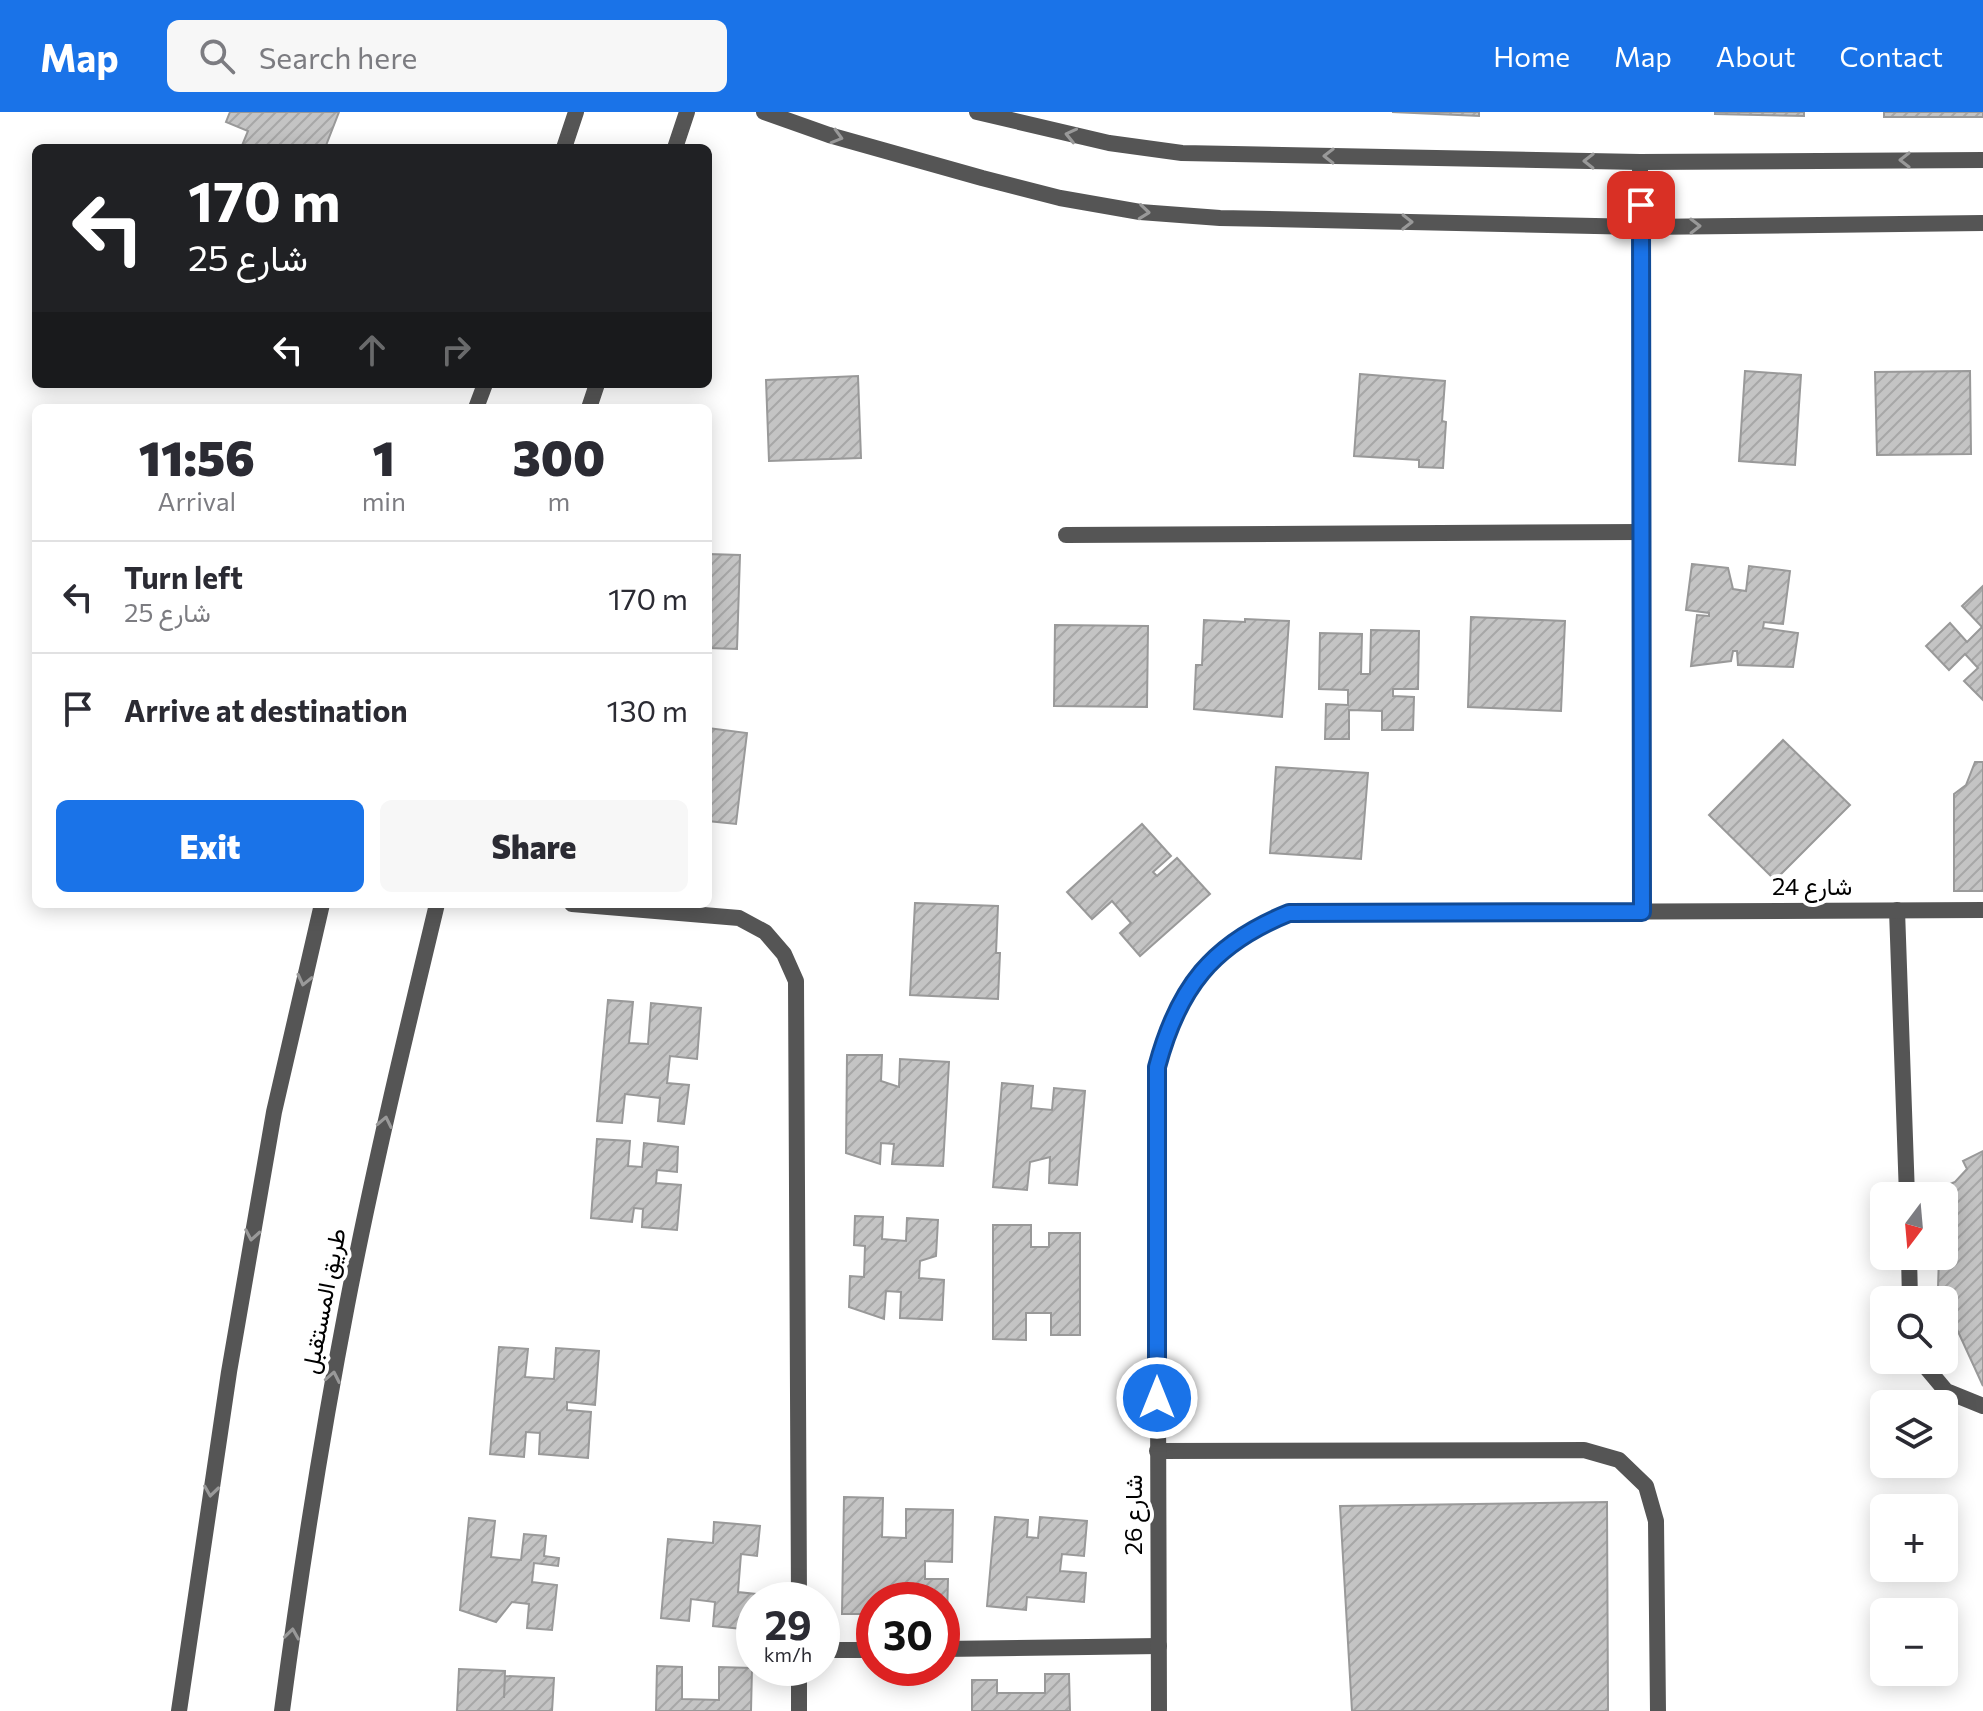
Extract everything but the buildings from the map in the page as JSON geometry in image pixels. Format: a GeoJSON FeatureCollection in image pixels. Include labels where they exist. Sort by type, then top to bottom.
{"type":"FeatureCollection","features":[{"type":"Feature","properties":{"kind":"street"},"geometry":{"type":"LineString","coordinates":[[565,144],[576,112]]}},
{"type":"Feature","properties":{"kind":"street"},"geometry":{"type":"LineString","coordinates":[[676,144],[687,112]]}},
{"type":"Feature","properties":{"kind":"street"},"geometry":{"type":"LineString","coordinates":[[764,112],[829,135],[982,178],[1060,198],[1140,212],[1220,218],[1642,227],[1983,223]]}},
{"type":"Feature","properties":{"kind":"street"},"geometry":{"type":"LineString","coordinates":[[977,112],[1109,143],[1182,153],[1640,162],[1983,160]]}},
{"type":"Feature","properties":{"kind":"street"},"geometry":{"type":"LineString","coordinates":[[1640,162],[1642,912]]}},
{"type":"Feature","properties":{"kind":"street"},"geometry":{"type":"LineString","coordinates":[[1066,535],[1642,532]]}},
{"type":"Feature","properties":{"kind":"street"},"geometry":{"type":"LineString","coordinates":[[179,1711],[229,1372],[271,1128],[321,908]]}},
{"type":"Feature","properties":{"kind":"street","name":"طريق المستقبل"},"geometry":{"type":"LineString","coordinates":[[282,1711],[308,1528],[347,1302],[436,908]]}},
{"type":"Feature","properties":{"kind":"street"},"geometry":{"type":"LineString","coordinates":[[620,908],[739,918],[765,932],[784,954],[796,981],[799,1582]]}},
{"type":"Feature","properties":{"kind":"street"},"geometry":{"type":"LineString","coordinates":[[1897,910],[1907,1182]]}},
{"type":"Feature","properties":{"kind":"street","name":"شارع 24"},"geometry":{"type":"LineString","coordinates":[[1642,912],[1983,910]]}},
{"type":"Feature","properties":{"kind":"street","name":"شارع 26"},"geometry":{"type":"LineString","coordinates":[[1159,1711],[1157,1067],[1167,1028],[1186,993],[1210,962],[1241,937],[1289,913],[1642,912]]}},
{"type":"Feature","properties":{"kind":"street"},"geometry":{"type":"LineString","coordinates":[[1932,1374],[1946,1391],[1983,1406]]}},
{"type":"Feature","properties":{"kind":"street"},"geometry":{"type":"LineString","coordinates":[[1157,1451],[1584,1450],[1619,1460],[1646,1486],[1656,1521],[1658,1711]]}},
{"type":"Feature","properties":{"kind":"street"},"geometry":{"type":"LineString","coordinates":[[960,1649],[1159,1646]]}},
{"type":"Feature","properties":{"kind":"street"},"geometry":{"type":"LineString","coordinates":[[799,1686],[799,1711]]}},
{"type":"Feature","properties":{"kind":"route"},"geometry":{"type":"LineString","coordinates":[[1157,1398],[1157,1067],[1167,1028],[1186,993],[1210,962],[1241,937],[1289,913],[1642,912],[1641,205]]}}]}
